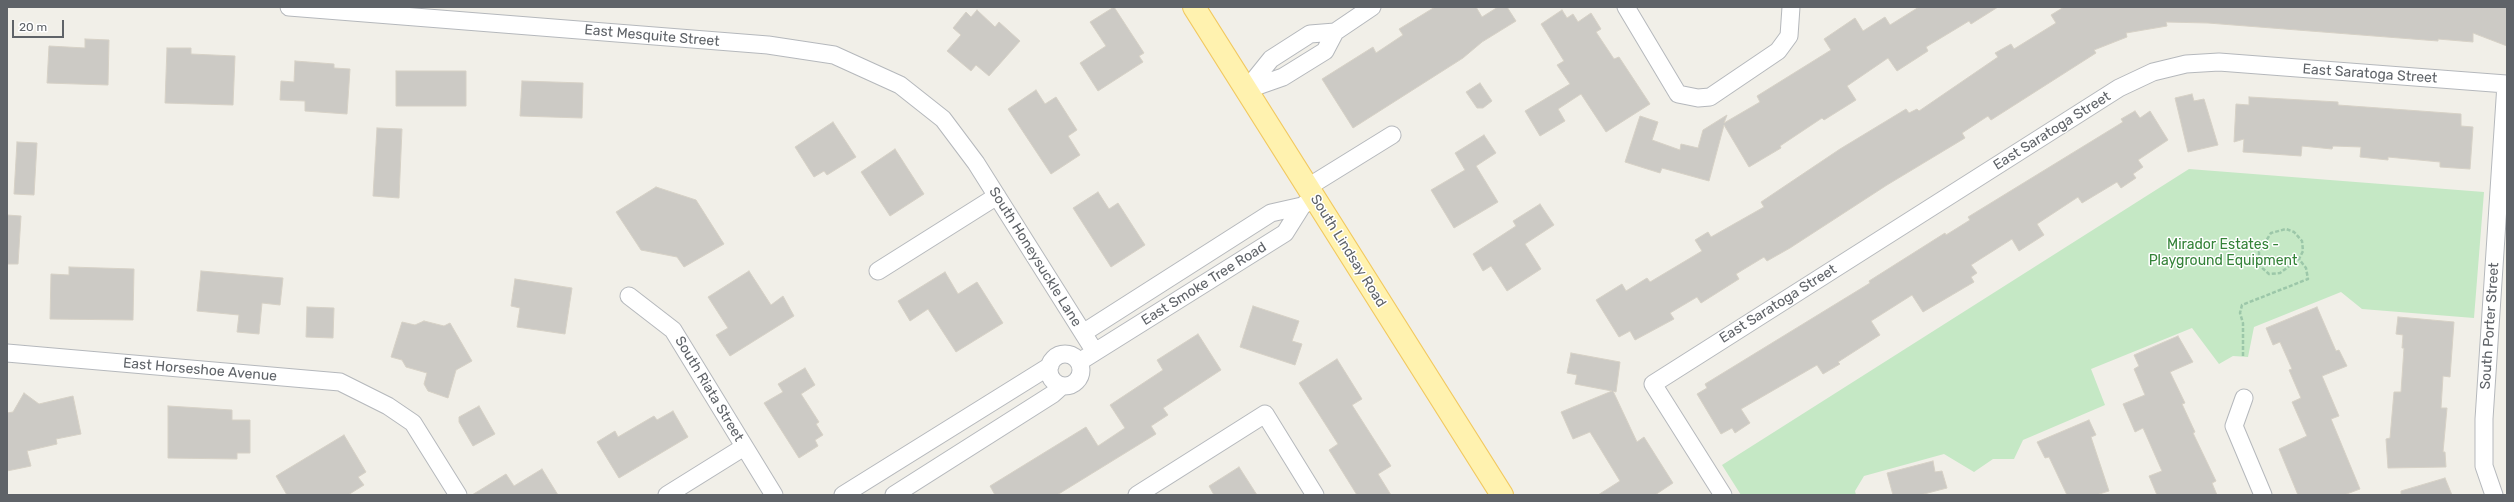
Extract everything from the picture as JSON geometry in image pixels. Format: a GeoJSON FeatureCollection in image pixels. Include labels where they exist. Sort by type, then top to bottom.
{"type":"FeatureCollection","features":[{"type":"Feature","properties":{"kind":"main road","name":"South Lindsay Road"},"geometry":{"type":"LineString","coordinates":[[1194,7],[1246,90],[1308,197],[1502,495]]}},
{"type":"Feature","properties":{"kind":"street","name":"East Mesquite Street"},"geometry":{"type":"LineString","coordinates":[[289,7],[768,45],[834,55],[900,85],[943,119],[976,163]]}},
{"type":"Feature","properties":{"kind":"street"},"geometry":{"type":"LineString","coordinates":[[1246,90],[1271,59],[1310,34],[1335,32],[1350,13],[1372,7]]}},
{"type":"Feature","properties":{"kind":"street"},"geometry":{"type":"LineString","coordinates":[[1626,7],[1678,94],[1698,98],[1710,97],[1778,51],[1789,36],[1791,7]]}},
{"type":"Feature","properties":{"kind":"street","name":"East Saratoga Street"},"geometry":{"type":"LineString","coordinates":[[1723,495],[1652,384],[2119,88],[2153,72],[2186,64],[2219,62],[2506,84]]}},
{"type":"Feature","properties":{"kind":"street","name":"South Porter Street"},"geometry":{"type":"LineString","coordinates":[[2494,495],[2484,466],[2484,419],[2506,84]]}},
{"type":"Feature","properties":{"kind":"street"},"geometry":{"type":"LineString","coordinates":[[1308,197],[1392,134]]}},
{"type":"Feature","properties":{"kind":"street","name":"South Honeysuckle Lane"},"geometry":{"type":"LineString","coordinates":[[976,163],[1095,352]]}},
{"type":"Feature","properties":{"kind":"street"},"geometry":{"type":"LineString","coordinates":[[878,271],[997,196]]}},
{"type":"Feature","properties":{"kind":"street","name":"East Smoke Tree Road"},"geometry":{"type":"LineString","coordinates":[[1083,333],[1271,213],[1308,197]]}},
{"type":"Feature","properties":{"kind":"street","name":"East Smoke Tree Road"},"geometry":{"type":"LineString","coordinates":[[1079,362],[1285,233],[1308,197]]}},
{"type":"Feature","properties":{"kind":"street","name":"South Riata Street"},"geometry":{"type":"LineString","coordinates":[[629,296],[673,330],[774,495]]}},
{"type":"Feature","properties":{"kind":"street","name":"East Horseshoe Avenue"},"geometry":{"type":"LineString","coordinates":[[7,353],[340,382],[388,406],[413,424],[458,495]]}},
{"type":"Feature","properties":{"kind":"street"},"geometry":{"type":"LineString","coordinates":[[843,495],[1050,366],[1056,358],[1066,354],[1079,362],[1080,377],[1073,384],[1062,386],[1053,394],[981,441],[894,495]]}},
{"type":"Feature","properties":{"kind":"street"},"geometry":{"type":"LineString","coordinates":[[1050,366],[1051,376],[1062,386]]}},
{"type":"Feature","properties":{"kind":"street"},"geometry":{"type":"LineString","coordinates":[[2244,398],[2234,426],[2263,495]]}},
{"type":"Feature","properties":{"kind":"street"},"geometry":{"type":"LineString","coordinates":[[1137,495],[1265,414],[1315,495]]}},
{"type":"Feature","properties":{"kind":"street"},"geometry":{"type":"LineString","coordinates":[[966,418],[981,441]]}},
{"type":"Feature","properties":{"kind":"street"},"geometry":{"type":"LineString","coordinates":[[667,495],[744,448]]}},
{"type":"Feature","properties":{"kind":"street"},"geometry":{"type":"LineString","coordinates":[[917,449],[932,471]]}},
{"type":"Feature","properties":{"kind":"path"},"geometry":{"type":"LineString","coordinates":[[2286,229],[2294,232],[2302,241],[2303,251],[2300,259],[2286,270],[2275,275],[2264,272],[2258,260],[2259,252],[2271,233],[2286,229]]}},
{"type":"Feature","properties":{"kind":"path"},"geometry":{"type":"LineString","coordinates":[[2243,356],[2243,334],[2240,313],[2242,305],[2308,279],[2306,268],[2300,259]]}},
{"type":"Feature","properties":{"kind":"green space","name":"Mirador Estates - Playground Equipment"},"geometry":{"type":"Polygon","coordinates":[[[2189,169],[2484,192],[2474,318],[2362,309],[2341,292],[2254,327],[2248,357],[2233,356],[2219,364],[2192,328],[2091,369],[2105,405],[2023,440],[2014,459],[1993,459],[1974,472],[1944,454],[1864,476],[1855,491],[1856,495],[1741,495],[1722,465],[2189,169]]]}},
{"type":"Feature","properties":{"kind":"building"},"geometry":{"type":"Polygon","coordinates":[[[1114,7],[1144,53],[1139,56],[1143,62],[1098,91],[1080,63],[1106,46],[1090,22],[1114,7]]]}},
{"type":"Feature","properties":{"kind":"building"},"geometry":{"type":"Polygon","coordinates":[[[1435,7],[1476,7],[1482,17],[1498,7],[1507,7],[1516,21],[1482,42],[1463,58],[1353,128],[1322,79],[1373,47],[1376,53],[1403,35],[1399,29],[1435,7]]]}},
{"type":"Feature","properties":{"kind":"building"},"geometry":{"type":"Polygon","coordinates":[[[1919,7],[1998,7],[1971,24],[1969,21],[1926,47],[1928,51],[1897,71],[1888,58],[1847,86],[1856,100],[1824,120],[1822,118],[1780,146],[1781,148],[1749,167],[1724,125],[1709,181],[1662,168],[1660,173],[1625,162],[1640,116],[1658,122],[1652,140],[1680,150],[1681,144],[1698,148],[1703,130],[1727,115],[1724,123],[1760,102],[1757,96],[1831,50],[1824,39],[1855,18],[1863,31],[1885,17],[1890,25],[1919,7]]]}},
{"type":"Feature","properties":{"kind":"building"},"geometry":{"type":"Polygon","coordinates":[[[2064,7],[2507,7],[2507,46],[2473,33],[2473,42],[2438,39],[2438,41],[2208,23],[2166,22],[2167,26],[2126,33],[2127,37],[2094,50],[2096,53],[1991,120],[1988,116],[1962,133],[1965,138],[1887,185],[1790,248],[1767,261],[1764,257],[1736,274],[1739,279],[1701,303],[1697,297],[1670,313],[1674,319],[1635,340],[1630,331],[1619,337],[1596,300],[1622,284],[1626,291],[1647,278],[1650,282],[1702,251],[1695,240],[1708,232],[1711,237],[1764,207],[1761,202],[1840,149],[1906,109],[1909,113],[1917,109],[1919,111],[1998,57],[1995,53],[2011,44],[2014,49],[2056,23],[2051,15],[2064,7]]]}},
{"type":"Feature","properties":{"kind":"building"},"geometry":{"type":"Polygon","coordinates":[[[977,10],[995,27],[999,22],[1020,41],[989,76],[976,65],[971,71],[947,51],[961,35],[953,28],[966,12],[971,17],[977,10]]]}},
{"type":"Feature","properties":{"kind":"building"},"geometry":{"type":"Polygon","coordinates":[[[1562,10],[1567,18],[1573,14],[1578,22],[1591,13],[1601,29],[1596,32],[1614,59],[1619,57],[1650,104],[1606,132],[1581,94],[1558,109],[1565,121],[1540,136],[1525,111],[1570,84],[1557,65],[1564,61],[1541,24],[1562,10]]]}},
{"type":"Feature","properties":{"kind":"building"},"geometry":{"type":"Polygon","coordinates":[[[85,39],[109,40],[108,85],[47,83],[49,46],[85,48],[85,39]]]}},
{"type":"Feature","properties":{"kind":"building"},"geometry":{"type":"Polygon","coordinates":[[[167,48],[191,48],[191,54],[235,56],[233,105],[165,103],[167,48]]]}},
{"type":"Feature","properties":{"kind":"building"},"geometry":{"type":"Polygon","coordinates":[[[295,61],[334,64],[334,68],[350,69],[347,114],[305,111],[305,101],[280,100],[281,81],[294,82],[295,61]]]}},
{"type":"Feature","properties":{"kind":"building"},"geometry":{"type":"Polygon","coordinates":[[[396,71],[466,71],[466,106],[396,106],[396,71]]]}},
{"type":"Feature","properties":{"kind":"building"},"geometry":{"type":"Polygon","coordinates":[[[522,81],[583,83],[582,118],[520,116],[522,81]]]}},
{"type":"Feature","properties":{"kind":"building"},"geometry":{"type":"Polygon","coordinates":[[[1480,83],[1492,101],[1483,108],[1477,108],[1466,92],[1480,83]]]}},
{"type":"Feature","properties":{"kind":"building"},"geometry":{"type":"Polygon","coordinates":[[[1036,90],[1045,104],[1056,97],[1077,130],[1068,136],[1080,155],[1051,174],[1008,109],[1036,90]]]}},
{"type":"Feature","properties":{"kind":"building"},"geometry":{"type":"Polygon","coordinates":[[[2192,94],[2194,101],[2204,99],[2218,145],[2188,152],[2175,98],[2192,94]]]}},
{"type":"Feature","properties":{"kind":"building"},"geometry":{"type":"Polygon","coordinates":[[[2249,97],[2338,102],[2338,105],[2461,114],[2461,126],[2473,127],[2470,169],[2440,167],[2440,162],[2388,157],[2388,160],[2360,157],[2361,147],[2333,146],[2332,149],[2302,146],[2301,156],[2243,152],[2244,139],[2234,142],[2236,104],[2249,105],[2249,97]]]}},
{"type":"Feature","properties":{"kind":"building"},"geometry":{"type":"Polygon","coordinates":[[[2135,111],[2140,118],[2150,111],[2168,140],[2138,160],[2143,167],[2133,174],[2136,178],[2121,188],[2117,182],[2082,203],[2078,197],[2037,224],[2044,235],[2019,251],[2012,239],[1971,265],[1977,273],[1971,277],[1974,282],[1923,312],[1912,295],[1871,321],[1880,335],[1838,362],[1840,364],[1823,374],[1817,365],[1741,409],[1750,423],[1735,433],[1732,428],[1721,434],[1697,394],[1707,388],[1705,384],[1870,283],[1869,281],[1945,233],[1946,235],[1970,220],[1968,217],[2123,122],[2121,119],[2135,111]]]}},
{"type":"Feature","properties":{"kind":"building"},"geometry":{"type":"Polygon","coordinates":[[[833,122],[856,157],[827,175],[824,171],[814,177],[795,147],[833,122]]]}},
{"type":"Feature","properties":{"kind":"building"},"geometry":{"type":"Polygon","coordinates":[[[377,128],[402,129],[399,198],[373,196],[377,128]]]}},
{"type":"Feature","properties":{"kind":"building"},"geometry":{"type":"Polygon","coordinates":[[[1484,135],[1496,153],[1476,166],[1498,202],[1454,228],[1431,190],[1465,170],[1455,153],[1484,135]]]}},
{"type":"Feature","properties":{"kind":"building"},"geometry":{"type":"Polygon","coordinates":[[[17,142],[37,143],[34,195],[14,194],[17,142]]]}},
{"type":"Feature","properties":{"kind":"building"},"geometry":{"type":"Polygon","coordinates":[[[895,149],[924,194],[890,216],[861,172],[895,149]]]}},
{"type":"Feature","properties":{"kind":"building"},"geometry":{"type":"Polygon","coordinates":[[[656,187],[696,200],[724,244],[684,267],[677,257],[641,250],[616,212],[656,187]]]}},
{"type":"Feature","properties":{"kind":"building"},"geometry":{"type":"Polygon","coordinates":[[[1098,192],[1109,209],[1118,203],[1145,245],[1111,267],[1073,208],[1098,192]]]}},
{"type":"Feature","properties":{"kind":"building"},"geometry":{"type":"Polygon","coordinates":[[[1540,204],[1554,225],[1525,244],[1541,269],[1507,291],[1491,266],[1483,271],[1473,254],[1516,226],[1513,221],[1540,204]]]}},
{"type":"Feature","properties":{"kind":"building"},"geometry":{"type":"Polygon","coordinates":[[[7,215],[21,216],[18,264],[7,264],[7,215]]]}},
{"type":"Feature","properties":{"kind":"building"},"geometry":{"type":"Polygon","coordinates":[[[69,267],[134,269],[133,320],[50,319],[51,274],[69,275],[69,267]]]}},
{"type":"Feature","properties":{"kind":"building"},"geometry":{"type":"Polygon","coordinates":[[[201,271],[283,278],[280,305],[262,303],[259,334],[237,332],[239,315],[197,311],[201,271]]]}},
{"type":"Feature","properties":{"kind":"building"},"geometry":{"type":"Polygon","coordinates":[[[749,271],[771,305],[783,296],[794,316],[730,356],[716,335],[728,328],[708,297],[749,271]]]}},
{"type":"Feature","properties":{"kind":"building"},"geometry":{"type":"Polygon","coordinates":[[[945,272],[958,294],[977,282],[1003,323],[956,352],[928,309],[910,321],[898,301],[945,272]]]}},
{"type":"Feature","properties":{"kind":"building"},"geometry":{"type":"Polygon","coordinates":[[[515,279],[572,288],[565,334],[517,327],[520,308],[511,306],[515,279]]]}},
{"type":"Feature","properties":{"kind":"building"},"geometry":{"type":"Polygon","coordinates":[[[1253,306],[1299,321],[1292,341],[1302,344],[1295,365],[1240,347],[1253,306]]]}},
{"type":"Feature","properties":{"kind":"building"},"geometry":{"type":"Polygon","coordinates":[[[307,307],[334,308],[333,338],[306,337],[307,307]]]}},
{"type":"Feature","properties":{"kind":"building"},"geometry":{"type":"Polygon","coordinates":[[[2317,307],[2336,351],[2339,350],[2347,366],[2322,376],[2339,416],[2331,419],[2360,489],[2344,495],[2298,495],[2279,449],[2307,436],[2292,402],[2301,398],[2289,370],[2292,369],[2280,342],[2273,345],[2266,328],[2317,307]]]}},
{"type":"Feature","properties":{"kind":"building"},"geometry":{"type":"Polygon","coordinates":[[[2398,317],[2454,322],[2450,377],[2443,376],[2441,408],[2447,408],[2443,452],[2445,452],[2446,467],[2388,468],[2386,439],[2390,438],[2394,392],[2401,392],[2404,348],[2402,348],[2403,335],[2396,334],[2398,317]]]}},
{"type":"Feature","properties":{"kind":"building"},"geometry":{"type":"Polygon","coordinates":[[[424,321],[444,326],[450,323],[472,361],[456,370],[448,398],[428,391],[424,384],[427,373],[406,367],[402,360],[391,357],[402,322],[415,325],[424,321]]]}},
{"type":"Feature","properties":{"kind":"building"},"geometry":{"type":"Polygon","coordinates":[[[1198,334],[1221,370],[1163,408],[1168,415],[1151,426],[1156,434],[1057,495],[995,495],[990,486],[1086,427],[1098,446],[1125,428],[1110,405],[1163,370],[1157,360],[1198,334]]]}},
{"type":"Feature","properties":{"kind":"building"},"geometry":{"type":"Polygon","coordinates":[[[2178,336],[2193,362],[2170,372],[2185,403],[2182,404],[2195,432],[2193,433],[2216,481],[2212,483],[2217,495],[2157,495],[2149,476],[2162,471],[2143,428],[2135,432],[2123,404],[2145,395],[2134,369],[2139,366],[2134,355],[2178,336]]]}},
{"type":"Feature","properties":{"kind":"building"},"geometry":{"type":"Polygon","coordinates":[[[1571,353],[1620,362],[1616,392],[1613,391],[1637,442],[1644,437],[1673,483],[1655,495],[1598,495],[1620,481],[1590,432],[1573,439],[1561,412],[1612,391],[1575,384],[1577,375],[1567,373],[1571,353]]]}},
{"type":"Feature","properties":{"kind":"building"},"geometry":{"type":"Polygon","coordinates":[[[1337,359],[1362,399],[1352,405],[1391,466],[1378,474],[1391,495],[1357,495],[1329,450],[1338,444],[1299,383],[1337,359]]]}},
{"type":"Feature","properties":{"kind":"building"},"geometry":{"type":"Polygon","coordinates":[[[805,368],[815,385],[801,394],[819,422],[816,424],[823,435],[815,440],[818,446],[799,458],[764,403],[783,392],[778,384],[805,368]]]}},
{"type":"Feature","properties":{"kind":"building"},"geometry":{"type":"Polygon","coordinates":[[[24,393],[39,404],[73,396],[81,434],[56,439],[57,444],[27,451],[31,466],[7,471],[7,413],[13,412],[24,393]]]}},
{"type":"Feature","properties":{"kind":"building"},"geometry":{"type":"Polygon","coordinates":[[[168,406],[232,410],[232,420],[250,420],[250,453],[237,453],[237,459],[168,458],[168,406]]]}},
{"type":"Feature","properties":{"kind":"building"},"geometry":{"type":"Polygon","coordinates":[[[479,406],[495,434],[473,446],[459,422],[459,417],[479,406]]]}},
{"type":"Feature","properties":{"kind":"building"},"geometry":{"type":"Polygon","coordinates":[[[673,411],[688,437],[619,478],[597,442],[615,431],[618,437],[654,416],[657,420],[673,411]]]}},
{"type":"Feature","properties":{"kind":"building"},"geometry":{"type":"Polygon","coordinates":[[[2089,420],[2096,435],[2091,437],[2109,491],[2096,495],[2067,495],[2049,457],[2045,458],[2037,442],[2089,420]]]}},
{"type":"Feature","properties":{"kind":"building"},"geometry":{"type":"Polygon","coordinates":[[[344,435],[366,472],[358,477],[364,485],[348,495],[287,495],[276,476],[344,435]]]}},
{"type":"Feature","properties":{"kind":"building"},"geometry":{"type":"Polygon","coordinates":[[[1933,461],[1935,472],[1942,471],[1947,488],[1920,495],[1893,495],[1887,473],[1933,461]]]}},
{"type":"Feature","properties":{"kind":"building"},"geometry":{"type":"Polygon","coordinates":[[[1239,467],[1257,495],[1214,495],[1209,486],[1239,467]]]}},
{"type":"Feature","properties":{"kind":"building"},"geometry":{"type":"Polygon","coordinates":[[[542,469],[558,495],[472,495],[506,474],[514,486],[542,469]]]}},
{"type":"Feature","properties":{"kind":"building"},"geometry":{"type":"Polygon","coordinates":[[[2445,478],[2452,495],[2401,495],[2401,491],[2445,478]]]}}]}
